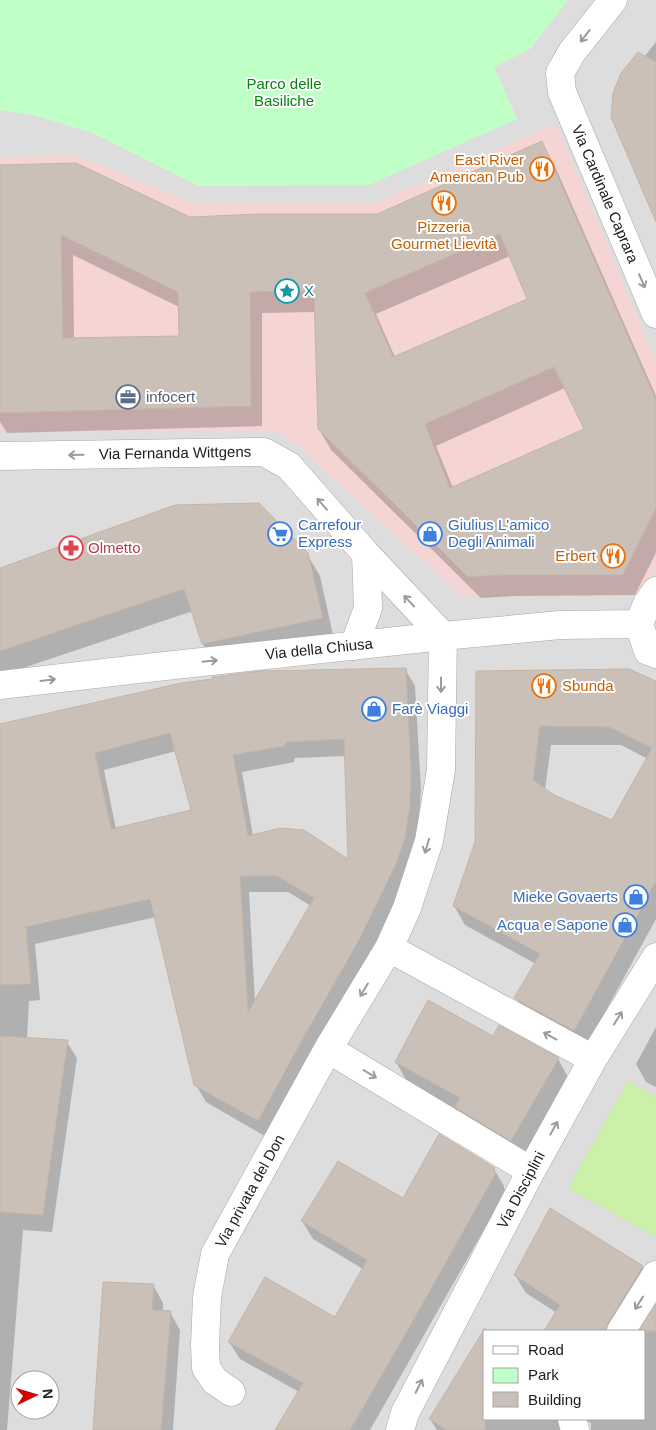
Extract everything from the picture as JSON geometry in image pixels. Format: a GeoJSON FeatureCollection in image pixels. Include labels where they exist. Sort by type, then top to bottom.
{"type":"FeatureCollection","features":[{"type":"Feature","properties":{"kind":"street","name":"Via Cardinale Caprara"},"geometry":{"type":"LineString","coordinates":[[613,0],[572,52],[560,73],[562,92],[656,314]]}},
{"type":"Feature","properties":{"kind":"street","name":"Via Fernanda Wittgens"},"geometry":{"type":"LineString","coordinates":[[0,456],[264,452],[289,466],[366,554],[443,636]]}},
{"type":"Feature","properties":{"kind":"street"},"geometry":{"type":"LineString","coordinates":[[354,646],[368,608],[366,554]]}},
{"type":"Feature","properties":{"kind":"street"},"geometry":{"type":"LineString","coordinates":[[656,592],[647,604],[639,624],[648,651],[656,654]]}},
{"type":"Feature","properties":{"kind":"street","name":"Via della Chiusa"},"geometry":{"type":"LineString","coordinates":[[0,686],[443,636],[560,626],[639,624]]}},
{"type":"Feature","properties":{"kind":"street","name":"Via privata del Don"},"geometry":{"type":"LineString","coordinates":[[230,1392],[216,1381],[206,1368],[207,1298],[215,1254],[328,1049],[390,948],[407,908],[429,841],[441,770],[443,636]]}},
{"type":"Feature","properties":{"kind":"street"},"geometry":{"type":"LineString","coordinates":[[390,948],[593,1059]]}},
{"type":"Feature","properties":{"kind":"street","name":"Via Disciplini"},"geometry":{"type":"LineString","coordinates":[[400,1430],[405,1413],[531,1171],[593,1059],[656,957]]}},
{"type":"Feature","properties":{"kind":"street"},"geometry":{"type":"LineString","coordinates":[[328,1049],[531,1171]]}},
{"type":"Feature","properties":{"kind":"street"},"geometry":{"type":"LineString","coordinates":[[622,1330],[656,1275]]}},
{"type":"Feature","properties":{"kind":"shaded area"},"geometry":{"type":"Polygon","coordinates":[[[0,0],[656,0],[656,1430],[0,1430],[0,0]]]}},
{"type":"Feature","properties":{"kind":"shaded area"},"geometry":{"type":"Polygon","coordinates":[[[556,124],[656,361],[656,567],[647,585],[634,595],[461,595],[301,449],[278,432],[0,431],[0,157],[78,156],[194,203],[375,203],[556,124]]]}},
{"type":"Feature","properties":{"kind":"green space","name":"Parco delle Basiliche"},"geometry":{"type":"Polygon","coordinates":[[[0,0],[568,0],[530,49],[494,67],[517,119],[369,185],[199,186],[93,133],[33,115],[0,110],[0,0]]]}},
{"type":"Feature","properties":{"kind":"green space"},"geometry":{"type":"Polygon","coordinates":[[[628,1081],[656,1097],[656,1237],[568,1188],[628,1081]]]}},
{"type":"Feature","properties":{"kind":"building"},"geometry":{"type":"Polygon","coordinates":[[[638,52],[656,62],[656,222],[611,117],[613,93],[621,73],[638,52]]]}},
{"type":"Feature","properties":{"kind":"building"},"geometry":{"type":"Polygon","coordinates":[[[542,141],[656,400],[656,508],[623,575],[501,575],[468,577],[318,429],[314,292],[250,292],[251,406],[0,413],[0,165],[76,163],[190,217],[260,214],[377,214],[542,141]],[[500,234],[365,293],[393,357],[527,299],[500,234]],[[61,235],[63,338],[179,336],[178,292],[61,235]],[[554,367],[425,424],[450,488],[584,429],[554,367]]]}},
{"type":"Feature","properties":{"kind":"building"},"geometry":{"type":"Polygon","coordinates":[[[259,503],[308,553],[323,618],[202,644],[184,589],[0,651],[0,568],[175,505],[259,503]]]}},
{"type":"Feature","properties":{"kind":"building"},"geometry":{"type":"Polygon","coordinates":[[[406,668],[411,771],[410,805],[405,839],[395,866],[359,940],[258,1121],[194,1085],[150,899],[26,927],[31,984],[0,985],[0,724],[181,683],[261,671],[406,668]],[[170,733],[95,753],[111,829],[191,810],[170,733]],[[344,739],[286,742],[285,746],[233,755],[248,836],[280,828],[304,830],[348,859],[344,739]],[[240,876],[248,1012],[314,898],[277,876],[240,876]]]}},
{"type":"Feature","properties":{"kind":"building"},"geometry":{"type":"Polygon","coordinates":[[[629,669],[656,681],[656,881],[574,1031],[514,998],[540,954],[453,906],[475,842],[476,671],[629,669]],[[540,726],[533,780],[554,795],[612,820],[652,748],[609,727],[540,726]]]}},
{"type":"Feature","properties":{"kind":"building"},"geometry":{"type":"Polygon","coordinates":[[[428,1000],[493,1036],[499,1025],[559,1058],[511,1141],[455,1107],[460,1098],[395,1062],[428,1000]]]}},
{"type":"Feature","properties":{"kind":"building"},"geometry":{"type":"Polygon","coordinates":[[[0,1036],[68,1040],[43,1215],[0,1212],[0,1036]]]}},
{"type":"Feature","properties":{"kind":"building"},"geometry":{"type":"Polygon","coordinates":[[[439,1134],[495,1168],[493,1171],[496,1173],[350,1430],[275,1430],[303,1383],[228,1342],[265,1277],[335,1317],[367,1260],[301,1221],[338,1161],[403,1198],[439,1134]]]}},
{"type":"Feature","properties":{"kind":"building"},"geometry":{"type":"Polygon","coordinates":[[[550,1208],[643,1266],[608,1323],[606,1330],[545,1330],[560,1305],[514,1275],[550,1208]]]}},
{"type":"Feature","properties":{"kind":"building"},"geometry":{"type":"Polygon","coordinates":[[[103,1282],[154,1284],[152,1310],[171,1311],[161,1430],[93,1430],[103,1282]]]}},
{"type":"Feature","properties":{"kind":"building"},"geometry":{"type":"Polygon","coordinates":[[[656,1304],[656,1331],[640,1330],[656,1304]]]}},
{"type":"Feature","properties":{"kind":"building"},"geometry":{"type":"Polygon","coordinates":[[[483,1331],[483,1420],[485,1420],[485,1430],[447,1430],[429,1419],[483,1331]]]}},
{"type":"Feature","properties":{"kind":"place","name":"East River American Pub"},"geometry":{"type":"Point","coordinates":[542,169]}},
{"type":"Feature","properties":{"kind":"place","name":"Pizzeria Gourmet Lievità"},"geometry":{"type":"Point","coordinates":[444,203]}},
{"type":"Feature","properties":{"kind":"place","name":"X"},"geometry":{"type":"Point","coordinates":[287,291]}},
{"type":"Feature","properties":{"kind":"place","name":"infocert"},"geometry":{"type":"Point","coordinates":[128,397]}},
{"type":"Feature","properties":{"kind":"place","name":"Carrefour Express"},"geometry":{"type":"Point","coordinates":[280,534]}},
{"type":"Feature","properties":{"kind":"place","name":"Giulius L'amico Degli Animali"},"geometry":{"type":"Point","coordinates":[430,534]}},
{"type":"Feature","properties":{"kind":"place","name":"Olmetto"},"geometry":{"type":"Point","coordinates":[71,548]}},
{"type":"Feature","properties":{"kind":"place","name":"Erbert"},"geometry":{"type":"Point","coordinates":[613,556]}},
{"type":"Feature","properties":{"kind":"place","name":"Sbunda"},"geometry":{"type":"Point","coordinates":[544,686]}},
{"type":"Feature","properties":{"kind":"place","name":"Farè Viaggi"},"geometry":{"type":"Point","coordinates":[374,709]}},
{"type":"Feature","properties":{"kind":"place","name":"Mieke Govaerts"},"geometry":{"type":"Point","coordinates":[636,897]}},
{"type":"Feature","properties":{"kind":"place","name":"Acqua e Sapone"},"geometry":{"type":"Point","coordinates":[625,925]}}]}
